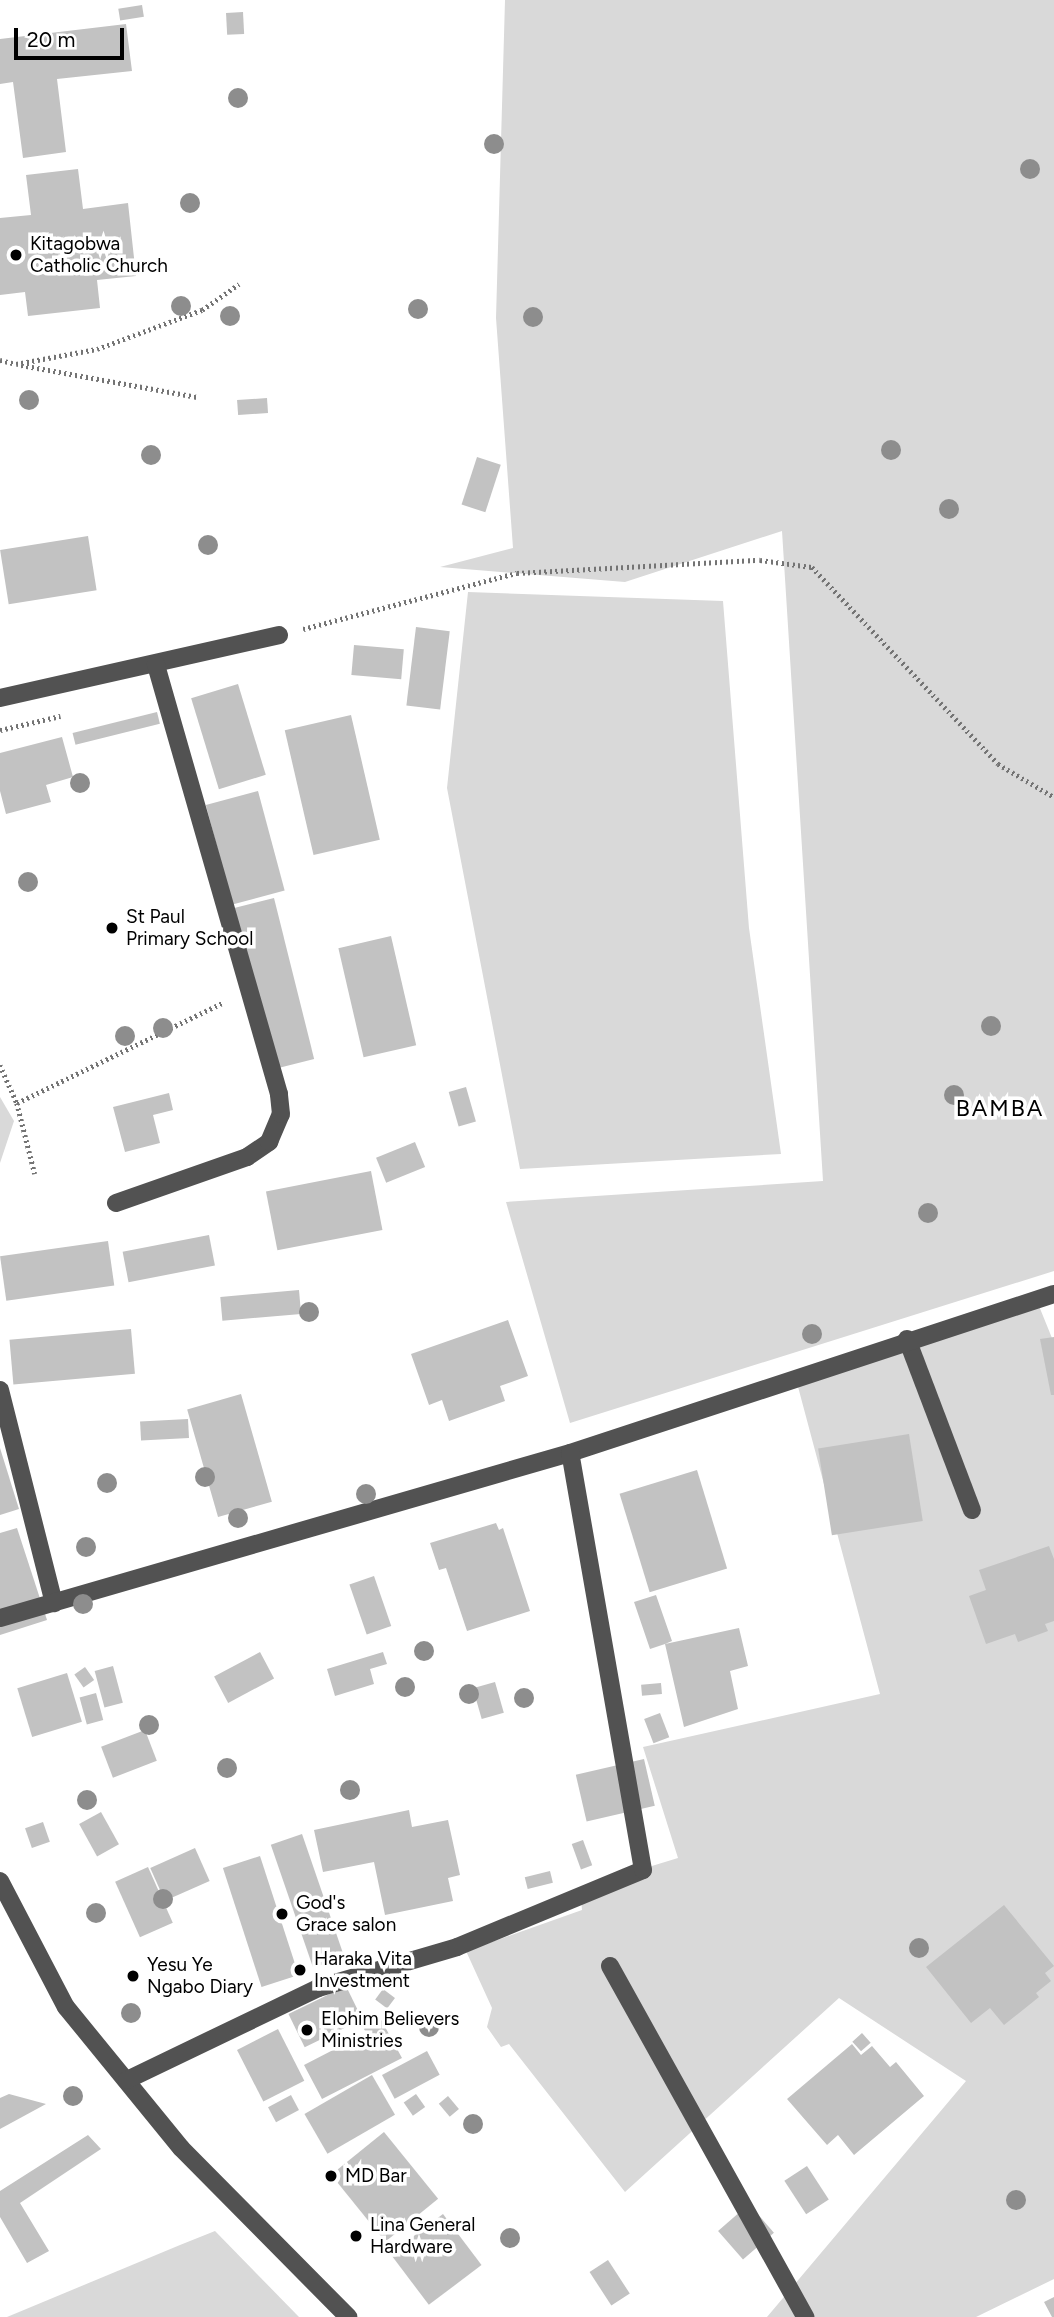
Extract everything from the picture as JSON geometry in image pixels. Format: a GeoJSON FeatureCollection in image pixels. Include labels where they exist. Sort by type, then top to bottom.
{"type":"FeatureCollection","features":[{"type":"Feature","properties":{"kind":"street"},"geometry":{"type":"LineString","coordinates":[[0,698],[279,635]]}},
{"type":"Feature","properties":{"kind":"street"},"geometry":{"type":"LineString","coordinates":[[116,1203],[247,1157],[278,1130],[279,1094],[156,664]]}},
{"type":"Feature","properties":{"kind":"street"},"geometry":{"type":"LineString","coordinates":[[0,1618],[570,1452],[907,1339],[1054,1293]]}},
{"type":"Feature","properties":{"kind":"street"},"geometry":{"type":"LineString","coordinates":[[907,1339],[972,1510]]}},
{"type":"Feature","properties":{"kind":"street"},"geometry":{"type":"LineString","coordinates":[[0,1390],[54,1603]]}},
{"type":"Feature","properties":{"kind":"street"},"geometry":{"type":"LineString","coordinates":[[127,2080],[318,1989],[457,1947],[643,1870],[570,1452]]}},
{"type":"Feature","properties":{"kind":"street"},"geometry":{"type":"LineString","coordinates":[[0,1881],[66,2007],[181,2148],[348,2317]]}},
{"type":"Feature","properties":{"kind":"street"},"geometry":{"type":"LineString","coordinates":[[610,1966],[805,2317]]}},
{"type":"Feature","properties":{"kind":"path"},"geometry":{"type":"LineString","coordinates":[[16,365],[97,349],[202,310],[239,284]]}},
{"type":"Feature","properties":{"kind":"path"},"geometry":{"type":"LineString","coordinates":[[0,360],[197,397]]}},
{"type":"Feature","properties":{"kind":"path"},"geometry":{"type":"LineString","coordinates":[[279,635],[517,573],[760,560],[812,567],[998,764],[1054,797]]}},
{"type":"Feature","properties":{"kind":"path"},"geometry":{"type":"LineString","coordinates":[[17,1103],[250,990]]}},
{"type":"Feature","properties":{"kind":"path"},"geometry":{"type":"LineString","coordinates":[[0,1065],[17,1103],[35,1174]]}},
{"type":"Feature","properties":{"kind":"shaded area"},"geometry":{"type":"Polygon","coordinates":[[[505,0],[1054,0],[1054,1271],[570,1423],[506,1202],[823,1181],[782,531],[625,582],[440,567],[513,548],[496,318],[505,0]]]}},
{"type":"Feature","properties":{"kind":"shaded area"},"geometry":{"type":"Polygon","coordinates":[[[468,592],[723,601],[749,928],[781,1154],[520,1169],[447,788],[468,592]]]}},
{"type":"Feature","properties":{"kind":"shaded area"},"geometry":{"type":"Polygon","coordinates":[[[0,1097],[14,1121],[0,1163],[0,1097]]]}},
{"type":"Feature","properties":{"kind":"shaded area"},"geometry":{"type":"Polygon","coordinates":[[[1039,1306],[1054,1343],[1054,2279],[976,2317],[767,2317],[966,2081],[839,1998],[625,2192],[509,2044],[501,2047],[487,2027],[492,2008],[466,1951],[582,1910],[580,1888],[678,1858],[643,1747],[880,1694],[797,1383],[1039,1306]]]}},
{"type":"Feature","properties":{"kind":"shaded area"},"geometry":{"type":"Polygon","coordinates":[[[215,2231],[299,2317],[7,2317],[180,2245],[215,2231]]]}},
{"type":"Feature","properties":{"kind":"building"},"geometry":{"type":"Polygon","coordinates":[[[142,5],[144,17],[120,21],[118,9],[142,5]]]}},
{"type":"Feature","properties":{"kind":"building"},"geometry":{"type":"Polygon","coordinates":[[[243,12],[244,34],[227,35],[226,13],[243,12]]]}},
{"type":"Feature","properties":{"kind":"building"},"geometry":{"type":"Polygon","coordinates":[[[126,24],[132,71],[57,79],[66,152],[23,158],[13,82],[0,84],[0,39],[126,24]]]}},
{"type":"Feature","properties":{"kind":"building"},"geometry":{"type":"Polygon","coordinates":[[[78,169],[83,209],[128,203],[136,276],[97,280],[100,308],[28,316],[25,292],[0,295],[0,218],[31,215],[26,175],[78,169]]]}},
{"type":"Feature","properties":{"kind":"building"},"geometry":{"type":"Polygon","coordinates":[[[267,398],[268,413],[238,415],[237,400],[267,398]]]}},
{"type":"Feature","properties":{"kind":"building"},"geometry":{"type":"Polygon","coordinates":[[[477,457],[501,465],[485,512],[462,505],[477,457]]]}},
{"type":"Feature","properties":{"kind":"building"},"geometry":{"type":"Polygon","coordinates":[[[88,536],[97,590],[9,604],[0,550],[88,536]]]}},
{"type":"Feature","properties":{"kind":"building"},"geometry":{"type":"Polygon","coordinates":[[[416,627],[450,631],[440,710],[406,705],[416,627]]]}},
{"type":"Feature","properties":{"kind":"building"},"geometry":{"type":"Polygon","coordinates":[[[354,645],[404,649],[401,679],[351,675],[354,645]]]}},
{"type":"Feature","properties":{"kind":"building"},"geometry":{"type":"Polygon","coordinates":[[[238,684],[266,775],[219,789],[191,698],[238,684]]]}},
{"type":"Feature","properties":{"kind":"building"},"geometry":{"type":"Polygon","coordinates":[[[157,712],[160,724],[75,745],[73,733],[157,712]]]}},
{"type":"Feature","properties":{"kind":"building"},"geometry":{"type":"Polygon","coordinates":[[[351,715],[380,840],[314,855],[285,730],[351,715]]]}},
{"type":"Feature","properties":{"kind":"building"},"geometry":{"type":"Polygon","coordinates":[[[62,737],[73,777],[46,785],[51,802],[6,814],[0,791],[0,753],[62,737]]]}},
{"type":"Feature","properties":{"kind":"building"},"geometry":{"type":"Polygon","coordinates":[[[258,791],[285,890],[232,904],[206,805],[258,791]]]}},
{"type":"Feature","properties":{"kind":"building"},"geometry":{"type":"Polygon","coordinates":[[[274,898],[314,1059],[273,1069],[233,908],[274,898]]]}},
{"type":"Feature","properties":{"kind":"building"},"geometry":{"type":"Polygon","coordinates":[[[391,936],[416,1045],[364,1057],[338,948],[391,936]]]}},
{"type":"Feature","properties":{"kind":"building"},"geometry":{"type":"Polygon","coordinates":[[[466,1087],[476,1122],[459,1127],[449,1092],[466,1087]]]}},
{"type":"Feature","properties":{"kind":"building"},"geometry":{"type":"Polygon","coordinates":[[[169,1093],[173,1110],[153,1115],[160,1143],[125,1152],[113,1107],[169,1093]]]}},
{"type":"Feature","properties":{"kind":"building"},"geometry":{"type":"Polygon","coordinates":[[[415,1142],[425,1167],[386,1183],[376,1158],[415,1142]]]}},
{"type":"Feature","properties":{"kind":"building"},"geometry":{"type":"Polygon","coordinates":[[[371,1171],[382,1230],[277,1250],[266,1191],[371,1171]]]}},
{"type":"Feature","properties":{"kind":"building"},"geometry":{"type":"Polygon","coordinates":[[[209,1235],[215,1265],[129,1282],[123,1252],[209,1235]]]}},
{"type":"Feature","properties":{"kind":"building"},"geometry":{"type":"Polygon","coordinates":[[[108,1241],[114,1286],[6,1301],[0,1256],[108,1241]]]}},
{"type":"Feature","properties":{"kind":"building"},"geometry":{"type":"Polygon","coordinates":[[[299,1290],[301,1314],[222,1321],[220,1297],[299,1290]]]}},
{"type":"Feature","properties":{"kind":"building"},"geometry":{"type":"Polygon","coordinates":[[[508,1320],[528,1376],[500,1386],[505,1401],[449,1421],[442,1400],[429,1405],[411,1354],[508,1320]]]}},
{"type":"Feature","properties":{"kind":"building"},"geometry":{"type":"Polygon","coordinates":[[[131,1329],[135,1374],[13,1384],[9,1340],[131,1329]]]}},
{"type":"Feature","properties":{"kind":"building"},"geometry":{"type":"Polygon","coordinates":[[[1054,1337],[1054,1395],[1051,1395],[1040,1339],[1054,1337]]]}},
{"type":"Feature","properties":{"kind":"building"},"geometry":{"type":"Polygon","coordinates":[[[241,1394],[272,1502],[218,1517],[187,1409],[241,1394]]]}},
{"type":"Feature","properties":{"kind":"building"},"geometry":{"type":"Polygon","coordinates":[[[188,1419],[189,1438],[141,1440],[140,1422],[188,1419]]]}},
{"type":"Feature","properties":{"kind":"building"},"geometry":{"type":"Polygon","coordinates":[[[909,1434],[923,1521],[832,1535],[818,1448],[909,1434]]]}},
{"type":"Feature","properties":{"kind":"building"},"geometry":{"type":"Polygon","coordinates":[[[0,1448],[19,1509],[0,1515],[0,1448]]]}},
{"type":"Feature","properties":{"kind":"building"},"geometry":{"type":"Polygon","coordinates":[[[697,1470],[727,1568],[650,1592],[620,1494],[697,1470]]]}},
{"type":"Feature","properties":{"kind":"building"},"geometry":{"type":"Polygon","coordinates":[[[496,1523],[499,1530],[503,1528],[530,1611],[467,1631],[446,1568],[439,1570],[430,1543],[496,1523]]]}},
{"type":"Feature","properties":{"kind":"building"},"geometry":{"type":"Polygon","coordinates":[[[17,1528],[47,1620],[0,1635],[0,1533],[17,1528]]]}},
{"type":"Feature","properties":{"kind":"building"},"geometry":{"type":"Polygon","coordinates":[[[1049,1546],[1054,1559],[1054,1621],[1045,1624],[1048,1631],[1018,1642],[1015,1634],[986,1644],[969,1596],[986,1590],[979,1570],[1049,1546]]]}},
{"type":"Feature","properties":{"kind":"building"},"geometry":{"type":"Polygon","coordinates":[[[374,1576],[391,1626],[367,1635],[349,1584],[374,1576]]]}},
{"type":"Feature","properties":{"kind":"building"},"geometry":{"type":"Polygon","coordinates":[[[656,1595],[672,1641],[650,1649],[634,1602],[656,1595]]]}},
{"type":"Feature","properties":{"kind":"building"},"geometry":{"type":"Polygon","coordinates":[[[739,1628],[748,1666],[730,1671],[738,1709],[684,1727],[665,1644],[739,1628]]]}},
{"type":"Feature","properties":{"kind":"building"},"geometry":{"type":"Polygon","coordinates":[[[260,1652],[274,1678],[228,1703],[214,1676],[260,1652]]]}},
{"type":"Feature","properties":{"kind":"building"},"geometry":{"type":"Polygon","coordinates":[[[383,1652],[387,1664],[370,1669],[374,1684],[335,1696],[327,1669],[383,1652]]]}},
{"type":"Feature","properties":{"kind":"building"},"geometry":{"type":"Polygon","coordinates":[[[113,1666],[123,1703],[104,1708],[95,1671],[113,1666]]]}},
{"type":"Feature","properties":{"kind":"building"},"geometry":{"type":"Polygon","coordinates":[[[85,1667],[94,1680],[84,1688],[74,1674],[85,1667]]]}},
{"type":"Feature","properties":{"kind":"building"},"geometry":{"type":"Polygon","coordinates":[[[67,1673],[82,1722],[32,1737],[17,1688],[67,1673]]]}},
{"type":"Feature","properties":{"kind":"building"},"geometry":{"type":"Polygon","coordinates":[[[495,1682],[504,1713],[482,1719],[473,1688],[495,1682]]]}},
{"type":"Feature","properties":{"kind":"building"},"geometry":{"type":"Polygon","coordinates":[[[661,1683],[662,1694],[642,1696],[641,1685],[661,1683]]]}},
{"type":"Feature","properties":{"kind":"building"},"geometry":{"type":"Polygon","coordinates":[[[96,1693],[103,1720],[87,1724],[80,1697],[96,1693]]]}},
{"type":"Feature","properties":{"kind":"building"},"geometry":{"type":"Polygon","coordinates":[[[660,1713],[669,1737],[653,1743],[644,1719],[660,1713]]]}},
{"type":"Feature","properties":{"kind":"building"},"geometry":{"type":"Polygon","coordinates":[[[145,1730],[157,1761],[113,1778],[101,1747],[145,1730]]]}},
{"type":"Feature","properties":{"kind":"building"},"geometry":{"type":"Polygon","coordinates":[[[644,1759],[655,1806],[587,1822],[576,1775],[644,1759]]]}},
{"type":"Feature","properties":{"kind":"building"},"geometry":{"type":"Polygon","coordinates":[[[409,1810],[412,1827],[448,1820],[460,1875],[448,1878],[453,1901],[385,1915],[374,1862],[323,1872],[314,1830],[409,1810]]]}},
{"type":"Feature","properties":{"kind":"building"},"geometry":{"type":"Polygon","coordinates":[[[101,1812],[119,1844],[97,1856],[79,1824],[101,1812]]]}},
{"type":"Feature","properties":{"kind":"building"},"geometry":{"type":"Polygon","coordinates":[[[43,1822],[50,1842],[32,1848],[25,1828],[43,1822]]]}},
{"type":"Feature","properties":{"kind":"building"},"geometry":{"type":"Polygon","coordinates":[[[302,1834],[344,1957],[313,1968],[271,1845],[302,1834]]]}},
{"type":"Feature","properties":{"kind":"building"},"geometry":{"type":"Polygon","coordinates":[[[583,1840],[592,1865],[581,1869],[572,1844],[583,1840]]]}},
{"type":"Feature","properties":{"kind":"building"},"geometry":{"type":"Polygon","coordinates":[[[195,1848],[210,1881],[165,1901],[150,1868],[195,1848]]]}},
{"type":"Feature","properties":{"kind":"building"},"geometry":{"type":"Polygon","coordinates":[[[260,1856],[299,1975],[262,1987],[223,1868],[260,1856]]]}},
{"type":"Feature","properties":{"kind":"building"},"geometry":{"type":"Polygon","coordinates":[[[148,1867],[173,1923],[140,1937],[115,1882],[148,1867]]]}},
{"type":"Feature","properties":{"kind":"building"},"geometry":{"type":"Polygon","coordinates":[[[550,1871],[553,1883],[528,1889],[525,1877],[550,1871]]]}},
{"type":"Feature","properties":{"kind":"building"},"geometry":{"type":"Polygon","coordinates":[[[1004,1905],[1054,1966],[1045,1973],[1051,1981],[1036,1993],[1039,1997],[1004,2025],[990,2008],[971,2023],[926,1967],[1004,1905]]]}},
{"type":"Feature","properties":{"kind":"building"},"geometry":{"type":"Polygon","coordinates":[[[346,1986],[362,2019],[305,2047],[288,2014],[346,1986]]]}},
{"type":"Feature","properties":{"kind":"building"},"geometry":{"type":"Polygon","coordinates":[[[383,1989],[395,1998],[387,2008],[375,1999],[383,1989]]]}},
{"type":"Feature","properties":{"kind":"building"},"geometry":{"type":"Polygon","coordinates":[[[378,2014],[402,2058],[322,2099],[304,2065],[366,2033],[361,2023],[378,2014]]]}},
{"type":"Feature","properties":{"kind":"building"},"geometry":{"type":"Polygon","coordinates":[[[278,2029],[304,2081],[263,2102],[237,2050],[278,2029]]]}},
{"type":"Feature","properties":{"kind":"building"},"geometry":{"type":"Polygon","coordinates":[[[862,2033],[871,2043],[861,2051],[852,2042],[862,2033]]]}},
{"type":"Feature","properties":{"kind":"building"},"geometry":{"type":"Polygon","coordinates":[[[852,2044],[861,2055],[872,2046],[890,2067],[896,2062],[924,2096],[854,2155],[838,2135],[827,2145],[787,2099],[852,2044]]]}},
{"type":"Feature","properties":{"kind":"building"},"geometry":{"type":"Polygon","coordinates":[[[427,2051],[440,2075],[395,2099],[382,2075],[427,2051]]]}},
{"type":"Feature","properties":{"kind":"building"},"geometry":{"type":"Polygon","coordinates":[[[372,2075],[395,2115],[327,2154],[304,2114],[372,2075]]]}},
{"type":"Feature","properties":{"kind":"building"},"geometry":{"type":"Polygon","coordinates":[[[9,2094],[46,2104],[0,2129],[0,2098],[9,2094]]]}},
{"type":"Feature","properties":{"kind":"building"},"geometry":{"type":"Polygon","coordinates":[[[416,2094],[425,2107],[413,2116],[404,2103],[416,2094]]]}},
{"type":"Feature","properties":{"kind":"building"},"geometry":{"type":"Polygon","coordinates":[[[291,2095],[299,2110],[276,2122],[268,2107],[291,2095]]]}},
{"type":"Feature","properties":{"kind":"building"},"geometry":{"type":"Polygon","coordinates":[[[448,2096],[459,2109],[450,2117],[439,2104],[448,2096]]]}},
{"type":"Feature","properties":{"kind":"building"},"geometry":{"type":"Polygon","coordinates":[[[384,2132],[438,2199],[385,2242],[331,2175],[384,2132]]]}},
{"type":"Feature","properties":{"kind":"building"},"geometry":{"type":"Polygon","coordinates":[[[88,2135],[101,2149],[20,2203],[49,2251],[27,2263],[0,2217],[0,2191],[88,2135]]]}},
{"type":"Feature","properties":{"kind":"building"},"geometry":{"type":"Polygon","coordinates":[[[807,2166],[829,2200],[806,2214],[784,2181],[807,2166]]]}},
{"type":"Feature","properties":{"kind":"building"},"geometry":{"type":"Polygon","coordinates":[[[749,2204],[774,2233],[743,2260],[718,2231],[749,2204]]]}},
{"type":"Feature","properties":{"kind":"building"},"geometry":{"type":"Polygon","coordinates":[[[443,2214],[482,2265],[429,2305],[390,2254],[443,2214]]]}},
{"type":"Feature","properties":{"kind":"building"},"geometry":{"type":"Polygon","coordinates":[[[608,2260],[630,2294],[611,2306],[590,2272],[608,2260]]]}},
{"type":"Feature","properties":{"kind":"building"},"geometry":{"type":"Polygon","coordinates":[[[1054,2297],[1054,2317],[1052,2317],[1044,2302],[1054,2297]]]}},
{"type":"Feature","properties":{"kind":"place","name":"Kitagobwa Catholic Church"},"geometry":{"type":"Point","coordinates":[16,255]}},
{"type":"Feature","properties":{"kind":"place","name":"St Paul Primary School"},"geometry":{"type":"Point","coordinates":[112,928]}},
{"type":"Feature","properties":{"kind":"place","name":"God's Grace salon"},"geometry":{"type":"Point","coordinates":[282,1914]}},
{"type":"Feature","properties":{"kind":"place","name":"Haraka Vita Investment"},"geometry":{"type":"Point","coordinates":[300,1970]}},
{"type":"Feature","properties":{"kind":"place","name":"Yesu Ye Ngabo Diary"},"geometry":{"type":"Point","coordinates":[133,1976]}},
{"type":"Feature","properties":{"kind":"place","name":"Elohim Believers Ministries"},"geometry":{"type":"Point","coordinates":[307,2030]}},
{"type":"Feature","properties":{"kind":"place","name":"MD Bar"},"geometry":{"type":"Point","coordinates":[331,2176]}},
{"type":"Feature","properties":{"kind":"place","name":"Lina General Hardware"},"geometry":{"type":"Point","coordinates":[356,2236]}},
{"type":"Feature","properties":{"kind":"district","name":"BAMBA"},"geometry":{"type":"Point","coordinates":[1000,1108]}}]}
